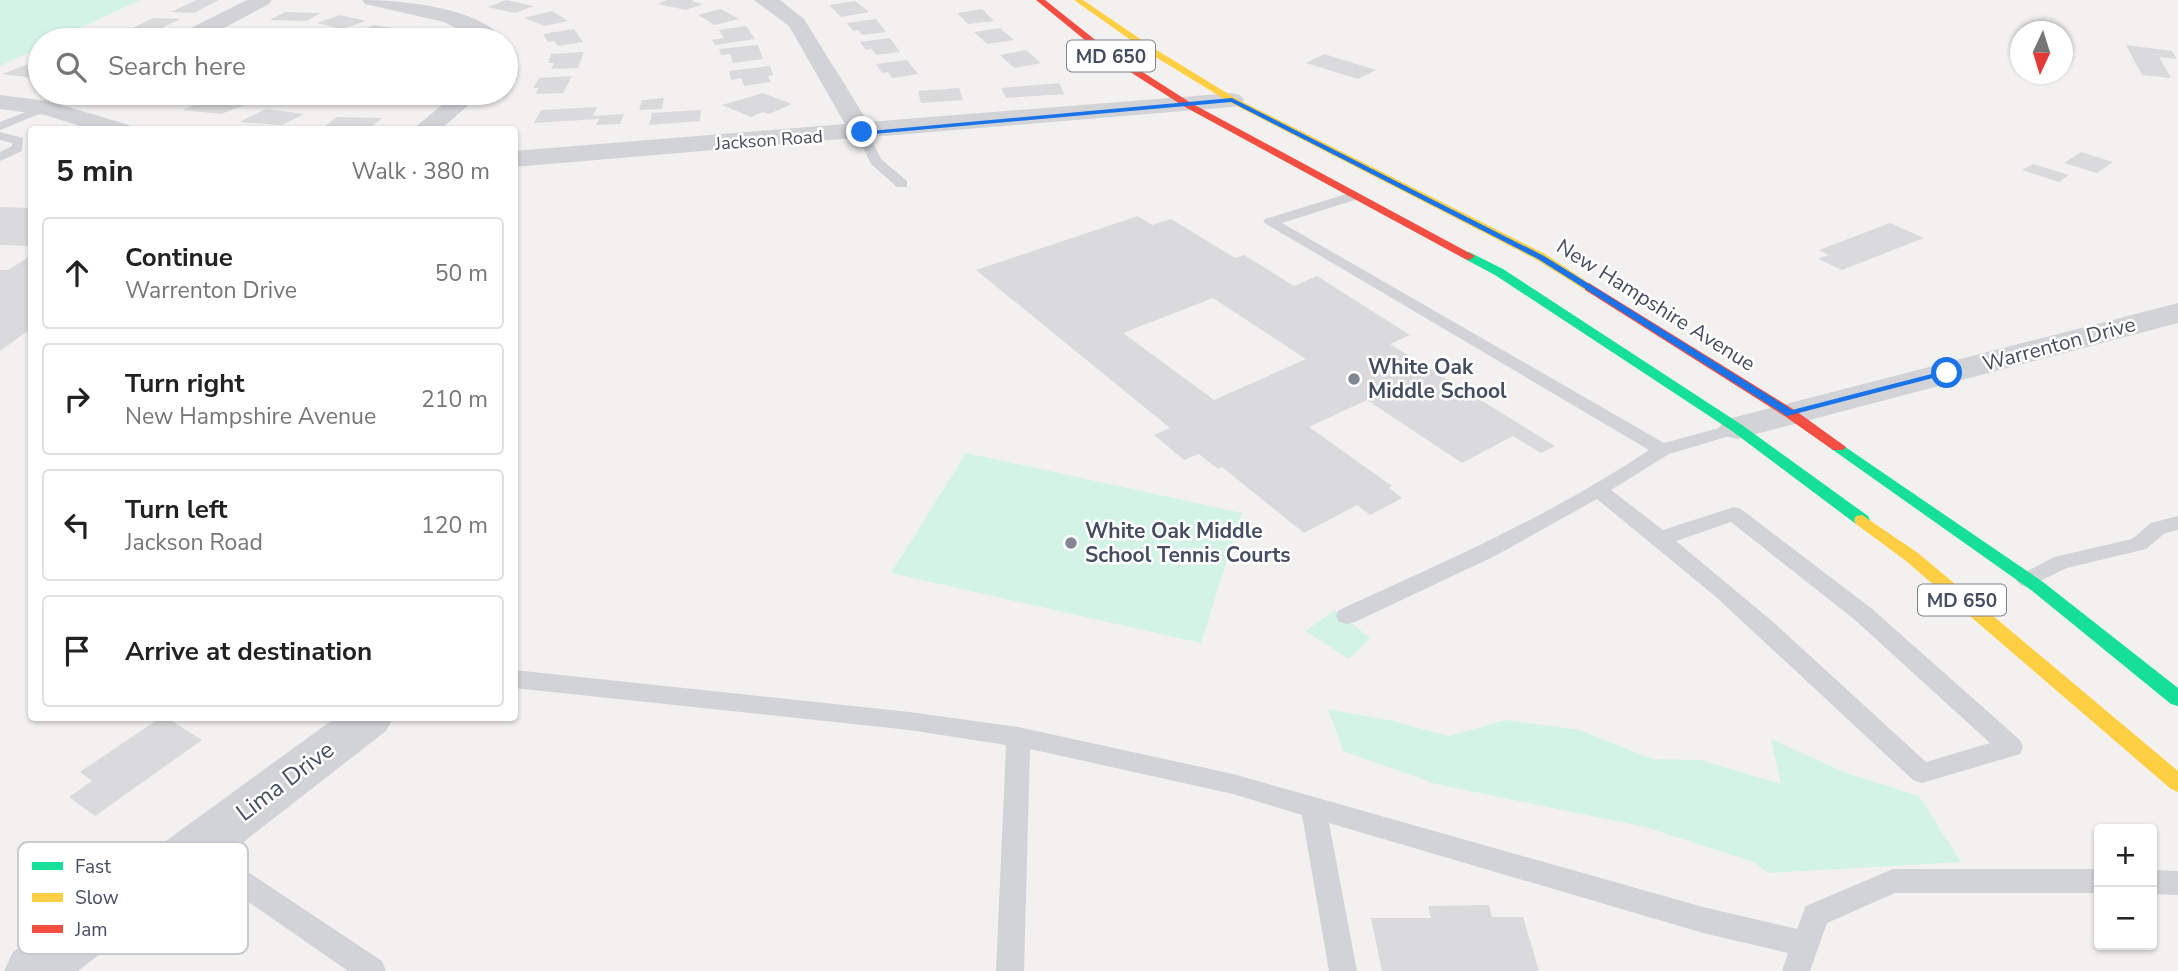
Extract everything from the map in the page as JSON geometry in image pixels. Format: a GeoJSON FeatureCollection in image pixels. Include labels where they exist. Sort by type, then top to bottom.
{"type":"FeatureCollection","features":[{"type":"Feature","properties":{"kind":"main road","name":"MD 650"},"geometry":{"type":"LineString","coordinates":[[1040,0],[1105,52],[1188,105],[1353,196],[1499,272],[1737,428],[1912,557],[2178,783]]}},
{"type":"Feature","properties":{"kind":"main road","name":"New Hampshire Avenue"},"geometry":{"type":"LineString","coordinates":[[1078,0],[1152,51],[1232,100],[1541,257],[1791,414],[2027,580],[2178,699]]}},
{"type":"Feature","properties":{"kind":"street"},"geometry":{"type":"LineString","coordinates":[[208,28],[262,0]]}},
{"type":"Feature","properties":{"kind":"street"},"geometry":{"type":"LineString","coordinates":[[372,0],[448,18],[475,28]]}},
{"type":"Feature","properties":{"kind":"street"},"geometry":{"type":"LineString","coordinates":[[765,0],[779,7],[797,23],[862,132]]}},
{"type":"Feature","properties":{"kind":"street","name":"Jackson Road"},"geometry":{"type":"LineString","coordinates":[[518,159],[1232,100]]}},
{"type":"Feature","properties":{"kind":"street"},"geometry":{"type":"LineString","coordinates":[[0,102],[48,108],[107,126]]}},
{"type":"Feature","properties":{"kind":"street"},"geometry":{"type":"LineString","coordinates":[[48,108],[55,105]]}},
{"type":"Feature","properties":{"kind":"street"},"geometry":{"type":"LineString","coordinates":[[429,126],[455,105]]}},
{"type":"Feature","properties":{"kind":"street","name":"Warrenton Drive"},"geometry":{"type":"LineString","coordinates":[[1737,428],[2178,313]]}},
{"type":"Feature","properties":{"kind":"street","name":"Lima Drive"},"geometry":{"type":"LineString","coordinates":[[205,842],[365,721]]}},
{"type":"Feature","properties":{"kind":"street","name":"Lima Drive"},"geometry":{"type":"LineString","coordinates":[[33,971],[56,954]]}},
{"type":"Feature","properties":{"kind":"lane"},"geometry":{"type":"LineString","coordinates":[[0,126],[48,108]]}},
{"type":"Feature","properties":{"kind":"lane"},"geometry":{"type":"LineString","coordinates":[[862,132],[876,161],[902,184]]}},
{"type":"Feature","properties":{"kind":"lane"},"geometry":{"type":"LineString","coordinates":[[0,136],[19,141],[18,148],[0,157]]}},
{"type":"Feature","properties":{"kind":"lane"},"geometry":{"type":"LineString","coordinates":[[1353,196],[1270,222],[1662,450]]}},
{"type":"Feature","properties":{"kind":"lane"},"geometry":{"type":"LineString","coordinates":[[1347,616],[1488,551],[1598,490],[1662,450],[1737,428]]}},
{"type":"Feature","properties":{"kind":"lane"},"geometry":{"type":"LineString","coordinates":[[1598,490],[1662,538],[1789,649],[1922,773],[2011,747],[1863,614],[1734,514],[1662,538]]}},
{"type":"Feature","properties":{"kind":"lane"},"geometry":{"type":"LineString","coordinates":[[2027,580],[2061,562],[2139,544],[2158,528],[2178,523]]}},
{"type":"Feature","properties":{"kind":"lane"},"geometry":{"type":"LineString","coordinates":[[518,679],[909,721],[1018,737],[1233,784],[1703,920],[1806,944]]}},
{"type":"Feature","properties":{"kind":"lane"},"geometry":{"type":"LineString","coordinates":[[1010,971],[1018,737]]}},
{"type":"Feature","properties":{"kind":"lane"},"geometry":{"type":"LineString","coordinates":[[1314,807],[1343,971]]}},
{"type":"Feature","properties":{"kind":"lane"},"geometry":{"type":"LineString","coordinates":[[1796,971],[1816,915],[1893,881],[2094,881]]}},
{"type":"Feature","properties":{"kind":"lane"},"geometry":{"type":"LineString","coordinates":[[2157,883],[2178,883]]}},
{"type":"Feature","properties":{"kind":"lane"},"geometry":{"type":"LineString","coordinates":[[248,887],[372,971]]}},
{"type":"Feature","properties":{"kind":"green space"},"geometry":{"type":"Polygon","coordinates":[[[0,0],[140,0],[80,28],[28,28],[28,53],[0,66],[0,0]]]}},
{"type":"Feature","properties":{"kind":"green space","name":"White Oak Middle School Tennis Courts"},"geometry":{"type":"Polygon","coordinates":[[[966,453],[1242,513],[1201,643],[891,573],[966,453]]]}},
{"type":"Feature","properties":{"kind":"green space"},"geometry":{"type":"Polygon","coordinates":[[[1335,610],[1370,638],[1349,659],[1305,631],[1335,610]]]}},
{"type":"Feature","properties":{"kind":"green space"},"geometry":{"type":"Polygon","coordinates":[[[1328,709],[1388,720],[1449,736],[1506,720],[1580,730],[1652,759],[1701,760],[1781,784],[1771,739],[1846,773],[1919,796],[1961,862],[1768,873],[1754,862],[1645,827],[1436,784],[1343,751],[1328,709]]]}},
{"type":"Feature","properties":{"kind":"building"},"geometry":{"type":"Polygon","coordinates":[[[196,0],[219,0],[194,13],[171,12],[196,0]]]}},
{"type":"Feature","properties":{"kind":"building"},"geometry":{"type":"Polygon","coordinates":[[[506,0],[534,6],[515,13],[488,7],[506,0]]]}},
{"type":"Feature","properties":{"kind":"building"},"geometry":{"type":"Polygon","coordinates":[[[667,0],[694,0],[691,1],[703,4],[686,10],[658,4],[667,0]]]}},
{"type":"Feature","properties":{"kind":"building"},"geometry":{"type":"Polygon","coordinates":[[[855,1],[869,12],[841,17],[829,5],[855,1]]]}},
{"type":"Feature","properties":{"kind":"building"},"geometry":{"type":"Polygon","coordinates":[[[721,9],[739,19],[715,25],[698,15],[721,9]]]}},
{"type":"Feature","properties":{"kind":"building"},"geometry":{"type":"Polygon","coordinates":[[[982,9],[994,21],[968,24],[957,13],[982,9]]]}},
{"type":"Feature","properties":{"kind":"building"},"geometry":{"type":"Polygon","coordinates":[[[552,11],[568,21],[545,26],[524,18],[552,11]]]}},
{"type":"Feature","properties":{"kind":"building"},"geometry":{"type":"Polygon","coordinates":[[[285,12],[321,13],[306,21],[270,20],[285,12]]]}},
{"type":"Feature","properties":{"kind":"building"},"geometry":{"type":"Polygon","coordinates":[[[340,15],[366,21],[345,28],[317,23],[340,15]]]}},
{"type":"Feature","properties":{"kind":"building"},"geometry":{"type":"Polygon","coordinates":[[[153,18],[180,19],[162,28],[133,28],[153,18]]]}},
{"type":"Feature","properties":{"kind":"building"},"geometry":{"type":"Polygon","coordinates":[[[876,19],[886,32],[862,35],[858,30],[853,31],[847,23],[876,19]]]}},
{"type":"Feature","properties":{"kind":"building"},"geometry":{"type":"Polygon","coordinates":[[[374,25],[393,28],[366,28],[374,25]]]}},
{"type":"Feature","properties":{"kind":"building"},"geometry":{"type":"Polygon","coordinates":[[[746,26],[755,39],[715,45],[712,40],[724,38],[719,30],[746,26]]]}},
{"type":"Feature","properties":{"kind":"building"},"geometry":{"type":"Polygon","coordinates":[[[1000,28],[1014,40],[987,44],[974,32],[1000,28]]]}},
{"type":"Feature","properties":{"kind":"building"},"geometry":{"type":"Polygon","coordinates":[[[574,29],[583,42],[558,46],[554,41],[548,42],[543,34],[574,29]]]}},
{"type":"Feature","properties":{"kind":"building"},"geometry":{"type":"Polygon","coordinates":[[[890,38],[900,52],[876,55],[872,49],[866,50],[860,42],[890,38]]]}},
{"type":"Feature","properties":{"kind":"building"},"geometry":{"type":"Polygon","coordinates":[[[758,45],[763,59],[733,63],[730,54],[721,55],[719,49],[758,45]]]}},
{"type":"Feature","properties":{"kind":"building"},"geometry":{"type":"Polygon","coordinates":[[[2126,45],[2172,51],[2177,59],[2159,57],[2171,78],[2142,75],[2126,45]]]}},
{"type":"Feature","properties":{"kind":"building"},"geometry":{"type":"Polygon","coordinates":[[[1026,50],[1041,63],[1014,68],[1000,55],[1026,50]]]}},
{"type":"Feature","properties":{"kind":"building"},"geometry":{"type":"Polygon","coordinates":[[[584,52],[578,68],[551,69],[554,63],[548,63],[551,54],[584,52]]]}},
{"type":"Feature","properties":{"kind":"building"},"geometry":{"type":"Polygon","coordinates":[[[1324,54],[1376,70],[1358,79],[1306,63],[1324,54]]]}},
{"type":"Feature","properties":{"kind":"building"},"geometry":{"type":"Polygon","coordinates":[[[907,60],[918,74],[892,78],[888,72],[882,73],[876,64],[907,60]]]}},
{"type":"Feature","properties":{"kind":"building"},"geometry":{"type":"Polygon","coordinates":[[[26,65],[28,65],[28,77],[2,74],[26,65]]]}},
{"type":"Feature","properties":{"kind":"building"},"geometry":{"type":"Polygon","coordinates":[[[770,66],[773,75],[768,76],[771,82],[744,86],[741,78],[731,80],[729,71],[770,66]]]}},
{"type":"Feature","properties":{"kind":"building"},"geometry":{"type":"Polygon","coordinates":[[[572,76],[563,93],[535,94],[539,88],[533,88],[539,78],[572,76]]]}},
{"type":"Feature","properties":{"kind":"building"},"geometry":{"type":"Polygon","coordinates":[[[1059,83],[1064,94],[1006,98],[1001,88],[1059,83]]]}},
{"type":"Feature","properties":{"kind":"building"},"geometry":{"type":"Polygon","coordinates":[[[959,88],[963,100],[921,103],[918,91],[959,88]]]}},
{"type":"Feature","properties":{"kind":"building"},"geometry":{"type":"Polygon","coordinates":[[[763,93],[792,104],[769,114],[763,112],[751,117],[722,105],[763,93]]]}},
{"type":"Feature","properties":{"kind":"building"},"geometry":{"type":"Polygon","coordinates":[[[664,98],[662,109],[639,110],[642,100],[664,98]]]}},
{"type":"Feature","properties":{"kind":"building"},"geometry":{"type":"Polygon","coordinates":[[[194,105],[245,105],[221,114],[182,110],[194,105]]]}},
{"type":"Feature","properties":{"kind":"building"},"geometry":{"type":"Polygon","coordinates":[[[597,107],[593,116],[624,114],[620,124],[596,125],[599,119],[534,123],[541,110],[597,107]]]}},
{"type":"Feature","properties":{"kind":"building"},"geometry":{"type":"Polygon","coordinates":[[[266,109],[304,114],[282,125],[239,122],[266,109]]]}},
{"type":"Feature","properties":{"kind":"building"},"geometry":{"type":"Polygon","coordinates":[[[701,110],[700,121],[649,125],[652,113],[701,110]]]}},
{"type":"Feature","properties":{"kind":"building"},"geometry":{"type":"Polygon","coordinates":[[[337,117],[382,118],[373,126],[325,126],[337,117]]]}},
{"type":"Feature","properties":{"kind":"building"},"geometry":{"type":"Polygon","coordinates":[[[2081,152],[2113,162],[2097,173],[2064,163],[2081,152]]]}},
{"type":"Feature","properties":{"kind":"building"},"geometry":{"type":"Polygon","coordinates":[[[2033,164],[2069,175],[2059,182],[2022,170],[2033,164]]]}},
{"type":"Feature","properties":{"kind":"building"},"geometry":{"type":"Polygon","coordinates":[[[0,207],[28,208],[28,246],[0,245],[0,207]]]}},
{"type":"Feature","properties":{"kind":"building","name":"White Oak Middle School"},"geometry":{"type":"Polygon","coordinates":[[[1138,216],[1152,225],[1171,219],[1235,258],[1244,255],[1294,286],[1317,276],[1410,335],[1390,344],[1555,446],[1541,453],[1513,436],[1462,463],[1367,400],[1309,427],[1392,486],[1389,488],[1402,498],[1370,515],[1357,505],[1304,533],[1222,467],[1218,469],[1199,454],[1184,460],[1154,435],[1170,428],[976,270],[1138,216]],[[1213,298],[1123,333],[1214,400],[1306,359],[1213,298]]]}},
{"type":"Feature","properties":{"kind":"building"},"geometry":{"type":"Polygon","coordinates":[[[1890,223],[1924,238],[1842,270],[1818,259],[1829,255],[1819,250],[1890,223]]]}},
{"type":"Feature","properties":{"kind":"building"},"geometry":{"type":"Polygon","coordinates":[[[28,258],[28,331],[0,351],[0,270],[8,270],[28,258]]]}},
{"type":"Feature","properties":{"kind":"building"},"geometry":{"type":"Polygon","coordinates":[[[156,721],[172,721],[202,740],[95,816],[69,797],[92,781],[80,772],[156,721]]]}},
{"type":"Feature","properties":{"kind":"building"},"geometry":{"type":"Polygon","coordinates":[[[1489,905],[1492,917],[1523,917],[1539,971],[1382,971],[1371,918],[1431,918],[1428,906],[1489,905]]]}},
{"type":"Feature","properties":{"kind":"traffic: fast"},"geometry":{"type":"LineString","coordinates":[[1469,256],[1499,272],[1737,428],[1862,520]]}},
{"type":"Feature","properties":{"kind":"traffic: fast"},"geometry":{"type":"LineString","coordinates":[[1838,447],[2037,586],[2178,699]]}},
{"type":"Feature","properties":{"kind":"traffic: slow"},"geometry":{"type":"LineString","coordinates":[[1078,0],[1152,51],[1232,100],[1541,257],[1589,287]]}},
{"type":"Feature","properties":{"kind":"traffic: slow"},"geometry":{"type":"LineString","coordinates":[[1862,520],[1912,557],[2178,783]]}},
{"type":"Feature","properties":{"kind":"traffic: jam"},"geometry":{"type":"LineString","coordinates":[[1040,0],[1105,52],[1188,105],[1469,256]]}},
{"type":"Feature","properties":{"kind":"traffic: jam"},"geometry":{"type":"LineString","coordinates":[[1589,287],[1791,414],[1838,447]]}},
{"type":"Feature","properties":{"kind":"place","name":"White Oak Middle School"},"geometry":{"type":"Point","coordinates":[1354,379]}},
{"type":"Feature","properties":{"kind":"place","name":"White Oak Middle School Tennis Courts"},"geometry":{"type":"Point","coordinates":[1071,543]}},
{"type":"Feature","properties":{"kind":"route"},"geometry":{"type":"LineString","coordinates":[[862,132],[1232,100],[1541,257],[1791,414],[1947,373]]}}]}
